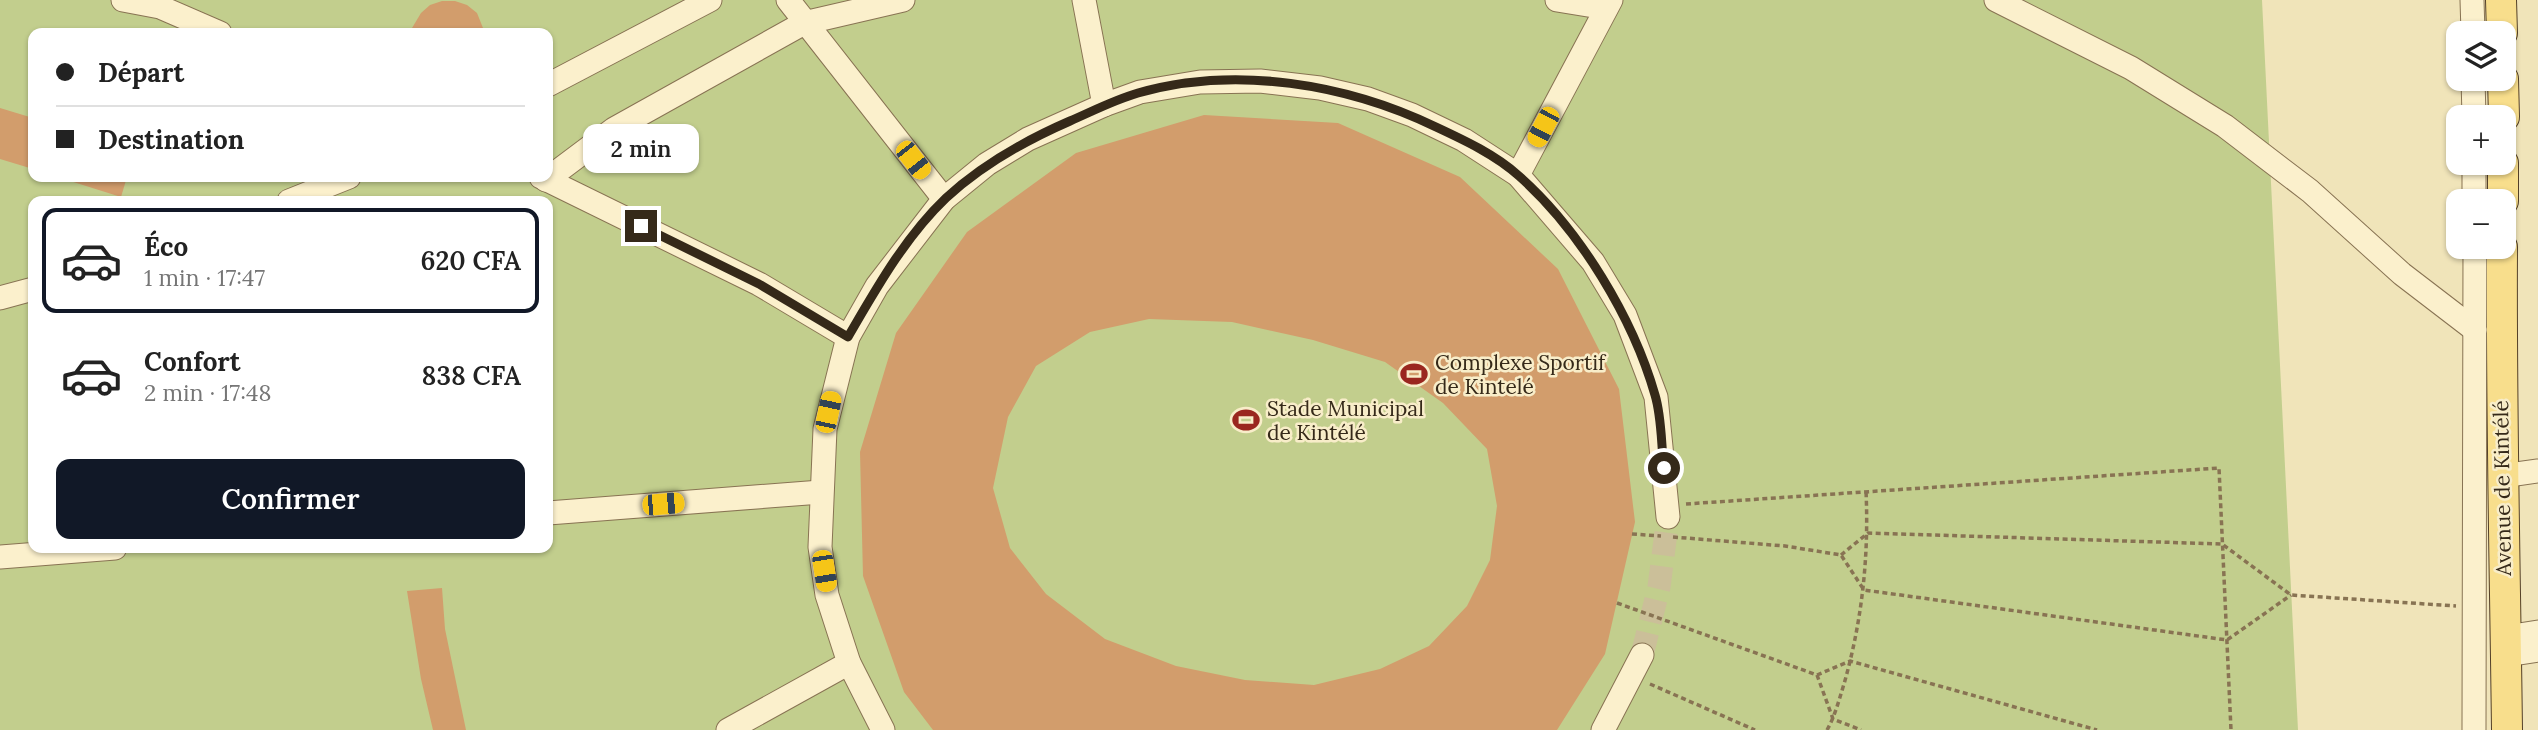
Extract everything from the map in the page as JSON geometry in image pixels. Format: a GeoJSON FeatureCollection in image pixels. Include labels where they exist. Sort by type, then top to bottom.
{"type":"FeatureCollection","features":[{"type":"Feature","properties":{"kind":"main road"},"geometry":{"type":"LineString","coordinates":[[2501,0],[2502,21]]}},
{"type":"Feature","properties":{"kind":"main road","name":"Avenue de Kintélé"},"geometry":{"type":"LineString","coordinates":[[2502,259],[2502,476],[2507,730]]}},
{"type":"Feature","properties":{"kind":"street"},"geometry":{"type":"LineString","coordinates":[[123,0],[160,7],[208,28]]}},
{"type":"Feature","properties":{"kind":"street"},"geometry":{"type":"LineString","coordinates":[[553,82],[710,0]]}},
{"type":"Feature","properties":{"kind":"street"},"geometry":{"type":"LineString","coordinates":[[788,0],[944,200]]}},
{"type":"Feature","properties":{"kind":"street"},"geometry":{"type":"LineString","coordinates":[[553,171],[614,129],[804,23],[903,0]]}},
{"type":"Feature","properties":{"kind":"street"},"geometry":{"type":"LineString","coordinates":[[1084,0],[1104,105]]}},
{"type":"Feature","properties":{"kind":"street"},"geometry":{"type":"LineString","coordinates":[[1518,175],[1608,4],[1557,0]]}},
{"type":"Feature","properties":{"kind":"street"},"geometry":{"type":"LineString","coordinates":[[1996,0],[2131,68],[2225,126],[2310,191],[2402,274],[2475,330]]}},
{"type":"Feature","properties":{"kind":"street"},"geometry":{"type":"LineString","coordinates":[[2472,0],[2473,21]]}},
{"type":"Feature","properties":{"kind":"street"},"geometry":{"type":"LineString","coordinates":[[883,730],[849,663],[827,595],[820,547],[825,429],[848,337],[877,286],[944,200],[987,164],[1028,139],[1140,92],[1200,82],[1260,81],[1320,88],[1368,99],[1412,116],[1464,140],[1518,175],[1593,262],[1625,315],[1656,397],[1667,511]]}},
{"type":"Feature","properties":{"kind":"street"},"geometry":{"type":"LineString","coordinates":[[302,196],[336,182]]}},
{"type":"Feature","properties":{"kind":"street"},"geometry":{"type":"LineString","coordinates":[[551,182],[759,284],[848,337]]}},
{"type":"Feature","properties":{"kind":"street"},"geometry":{"type":"LineString","coordinates":[[2474,259],[2474,730]]}},
{"type":"Feature","properties":{"kind":"street"},"geometry":{"type":"LineString","coordinates":[[0,298],[28,290]]}},
{"type":"Feature","properties":{"kind":"street"},"geometry":{"type":"LineString","coordinates":[[2502,476],[2538,471]]}},
{"type":"Feature","properties":{"kind":"street"},"geometry":{"type":"LineString","coordinates":[[553,513],[821,492]]}},
{"type":"Feature","properties":{"kind":"street"},"geometry":{"type":"LineString","coordinates":[[0,557],[52,553]]}},
{"type":"Feature","properties":{"kind":"street"},"geometry":{"type":"LineString","coordinates":[[2507,646],[2538,632]]}},
{"type":"Feature","properties":{"kind":"street"},"geometry":{"type":"LineString","coordinates":[[2507,646],[2538,650]]}},
{"type":"Feature","properties":{"kind":"street"},"geometry":{"type":"LineString","coordinates":[[728,730],[849,663]]}},
{"type":"Feature","properties":{"kind":"street"},"geometry":{"type":"LineString","coordinates":[[1602,730],[1637,665]]}},
{"type":"Feature","properties":{"kind":"path"},"geometry":{"type":"LineString","coordinates":[[1667,511],[1866,491],[2218,468],[2231,730]]}},
{"type":"Feature","properties":{"kind":"path"},"geometry":{"type":"LineString","coordinates":[[1827,730],[1833,719],[1850,662],[1864,590],[1868,533],[1866,491]]}},
{"type":"Feature","properties":{"kind":"path"},"geometry":{"type":"LineString","coordinates":[[1632,534],[1786,547],[1841,555],[1868,533],[2222,544],[2291,595],[2475,608]]}},
{"type":"Feature","properties":{"kind":"path"},"geometry":{"type":"LineString","coordinates":[[1841,555],[1864,590],[2227,640],[2291,595]]}},
{"type":"Feature","properties":{"kind":"path"},"geometry":{"type":"LineString","coordinates":[[1617,603],[1816,676],[1850,662],[2096,730]]}},
{"type":"Feature","properties":{"kind":"path"},"geometry":{"type":"LineString","coordinates":[[1637,665],[1755,730]]}},
{"type":"Feature","properties":{"kind":"path"},"geometry":{"type":"LineString","coordinates":[[1816,676],[1833,719],[1861,730]]}},
{"type":"Feature","properties":{"kind":"green space","name":"Complexe Sportif de Kintelé"},"geometry":{"type":"Polygon","coordinates":[[[0,0],[2262,0],[2298,730],[0,730],[0,0]]]}},
{"type":"Feature","properties":{"kind":"building"},"geometry":{"type":"Polygon","coordinates":[[[455,1],[467,5],[477,13],[483,28],[412,28],[421,13],[430,5],[455,1]]]}},
{"type":"Feature","properties":{"kind":"building"},"geometry":{"type":"Polygon","coordinates":[[[0,108],[28,116],[28,167],[0,159],[0,108]]]}},
{"type":"Feature","properties":{"kind":"building","name":"Stade Municipal de Kintélé"},"geometry":{"type":"Polygon","coordinates":[[[1204,115],[1338,123],[1460,177],[1558,269],[1619,389],[1635,522],[1605,654],[1557,730],[933,730],[904,692],[863,576],[860,452],[896,333],[967,232],[1076,153],[1204,115]],[[1149,319],[1090,332],[1036,366],[1008,417],[993,488],[1010,548],[1046,594],[1105,639],[1176,666],[1245,680],[1314,685],[1380,669],[1429,646],[1467,606],[1490,560],[1497,506],[1487,449],[1443,403],[1385,362],[1313,340],[1232,322],[1149,319]]]}},
{"type":"Feature","properties":{"kind":"building"},"geometry":{"type":"Polygon","coordinates":[[[73,182],[126,182],[121,196],[73,182]]]}},
{"type":"Feature","properties":{"kind":"building"},"geometry":{"type":"Polygon","coordinates":[[[442,588],[445,629],[466,730],[433,730],[421,679],[407,591],[442,588]]]}},
{"type":"Feature","properties":{"kind":"tunnel"},"geometry":{"type":"LineString","coordinates":[[1642,655],[1659,587],[1668,517]]}},
{"type":"Feature","properties":{"kind":"place","name":"Complexe Sportif de Kintelé"},"geometry":{"type":"Point","coordinates":[1414,374]}},
{"type":"Feature","properties":{"kind":"place","name":"Stade Municipal de Kintélé"},"geometry":{"type":"Point","coordinates":[1246,420]}},
{"type":"Feature","properties":{"kind":"route"},"geometry":{"type":"LineString","coordinates":[[641,226],[759,284],[848,337],[877,286],[907,244],[944,200],[987,164],[1028,139],[1140,92],[1200,82],[1260,81],[1320,88],[1368,99],[1464,140],[1518,175],[1593,262],[1625,315],[1656,397],[1664,468]]}}]}
